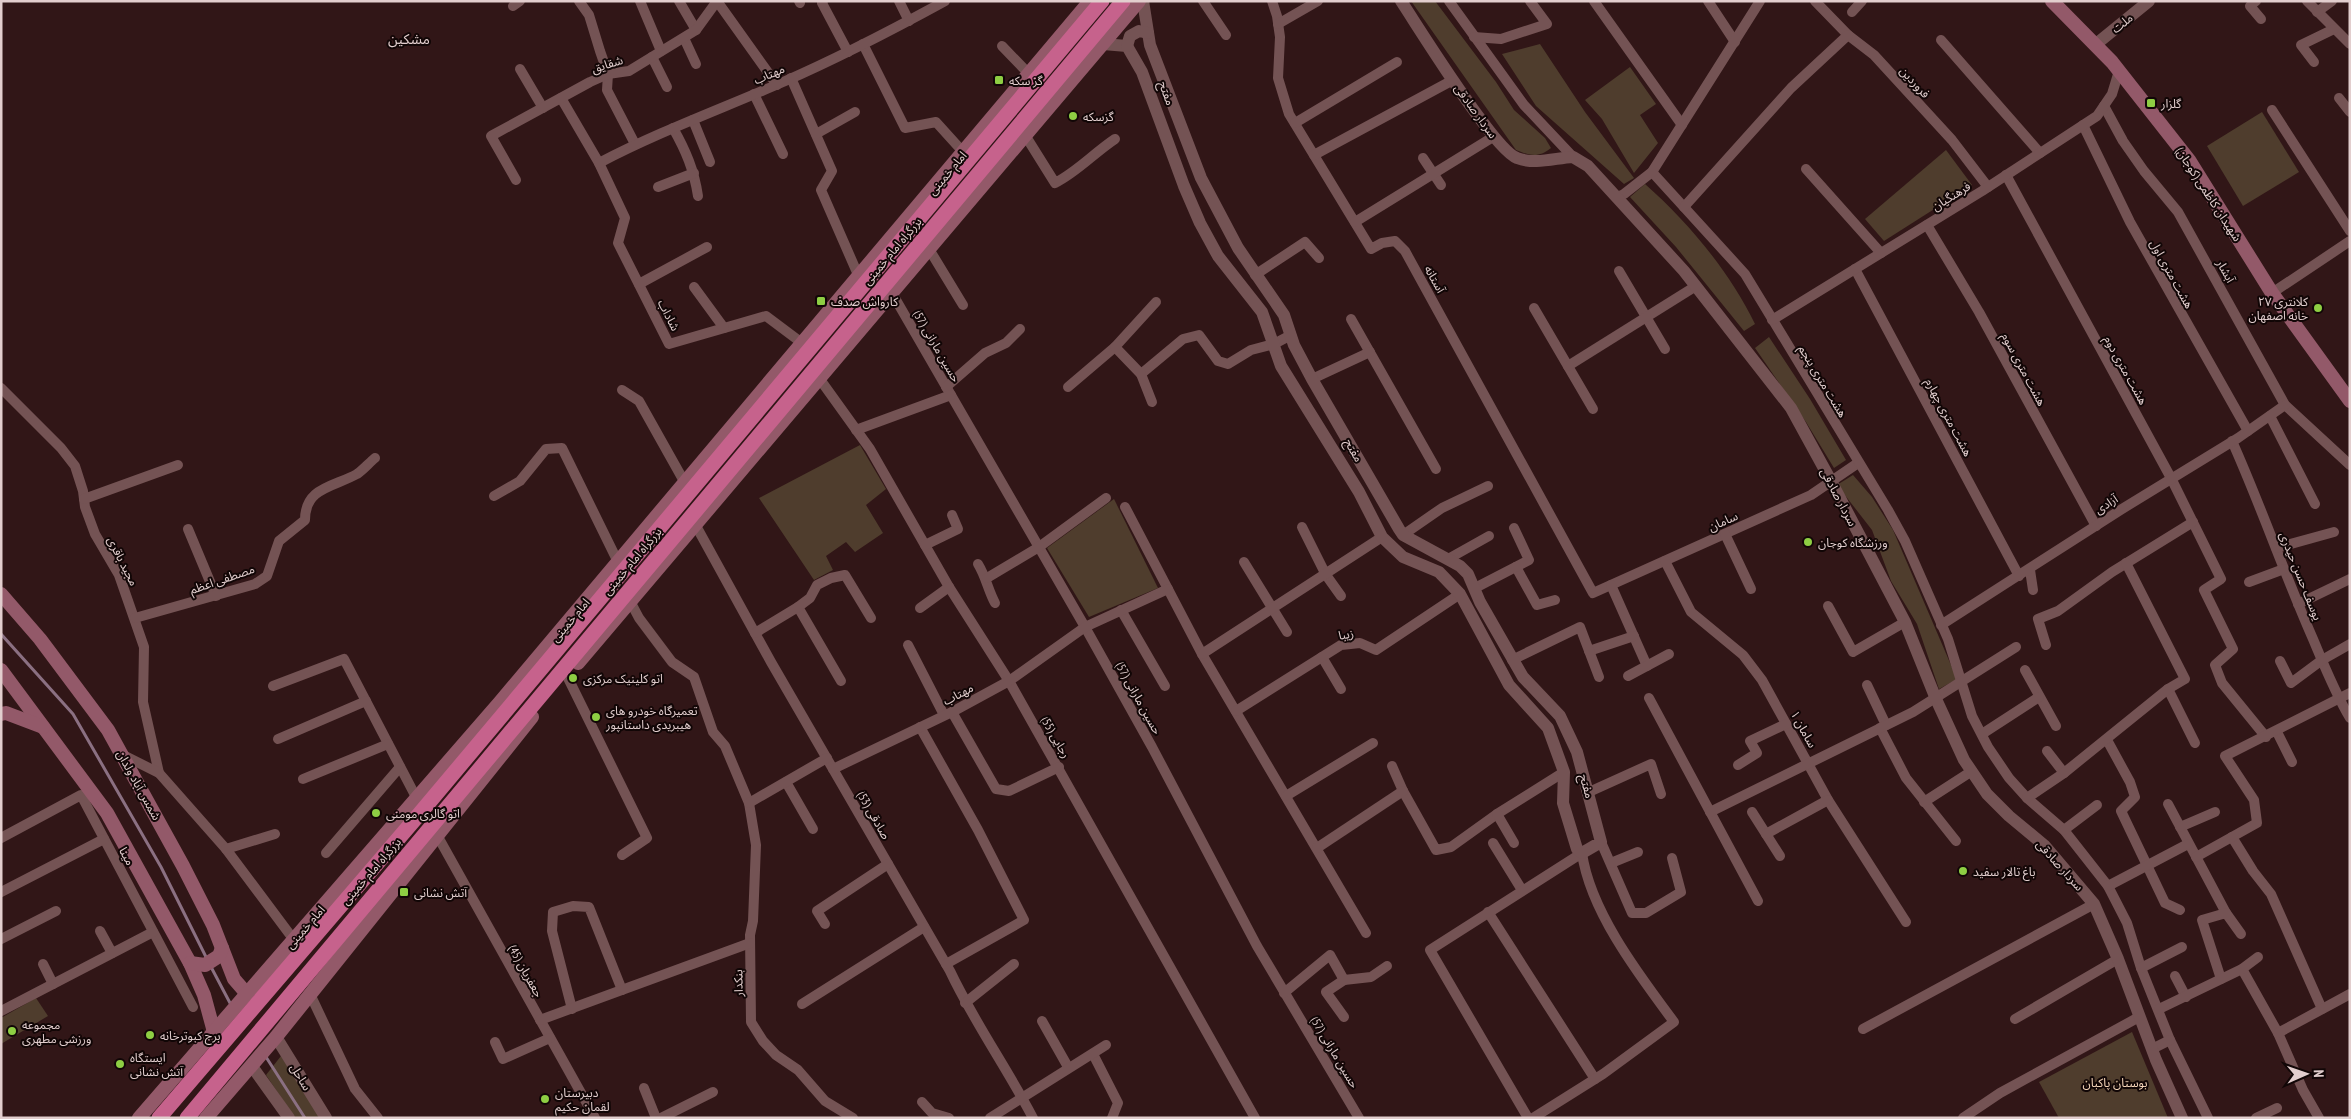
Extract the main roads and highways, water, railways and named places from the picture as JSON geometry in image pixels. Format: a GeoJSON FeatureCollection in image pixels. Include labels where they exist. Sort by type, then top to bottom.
{"type":"FeatureCollection","features":[{"type":"Feature","properties":{"kind":"highway","name":"بزرگراه امام خمینی"},"geometry":{"type":"LineString","coordinates":[[149,1115],[416,818],[1102,1]]}},
{"type":"Feature","properties":{"kind":"highway","name":"بزرگراه امام خمینی"},"geometry":{"type":"LineString","coordinates":[[187,1118],[1123,1]]}},
{"type":"Feature","properties":{"kind":"main road","name":"امام خمینی"},"geometry":{"type":"LineString","coordinates":[[149,1115],[214,1032],[474,732],[964,153],[1090,1]]}},
{"type":"Feature","properties":{"kind":"main road"},"geometry":{"type":"LineString","coordinates":[[206,1118],[276,1037],[567,676],[1139,1]]}},
{"type":"Feature","properties":{"kind":"main road","name":"شهیدان کاظمی (کوجان)"},"geometry":{"type":"LineString","coordinates":[[2052,1],[2119,71],[2189,160],[2272,293],[2350,401]]}},
{"type":"Feature","properties":{"kind":"main road","name":"شمس آباد ولدان"},"geometry":{"type":"LineString","coordinates":[[1,594],[40,639],[108,730],[183,866],[222,948],[234,979],[247,994]]}},
{"type":"Feature","properties":{"kind":"main road"},"geometry":{"type":"LineString","coordinates":[[1,670],[107,813],[190,963],[204,995],[214,1032]]}},
{"type":"Feature","properties":{"kind":"main road"},"geometry":{"type":"LineString","coordinates":[[1,714],[6,713],[44,728]]}},
{"type":"Feature","properties":{"kind":"main road"},"geometry":{"type":"LineString","coordinates":[[474,732],[500,757]]}},
{"type":"Feature","properties":{"kind":"main road"},"geometry":{"type":"LineString","coordinates":[[190,963],[205,965],[220,956],[222,948]]}},
{"type":"Feature","properties":{"kind":"waterway"},"geometry":{"type":"LineString","coordinates":[[1,634],[73,714],[161,867],[207,959]]}},
{"type":"Feature","properties":{"kind":"waterway"},"geometry":{"type":"LineString","coordinates":[[210,965],[230,1003]]}},
{"type":"Feature","properties":{"kind":"waterway"},"geometry":{"type":"LineString","coordinates":[[266,1057],[305,1118]]}},
{"type":"Feature","properties":{"kind":"place","name":"گز سکه"},"geometry":{"type":"Point","coordinates":[999,80]}},
{"type":"Feature","properties":{"kind":"place","name":"گلزار"},"geometry":{"type":"Point","coordinates":[2151,103]}},
{"type":"Feature","properties":{"kind":"place","name":"گزسکه"},"geometry":{"type":"Point","coordinates":[1073,116]}},
{"type":"Feature","properties":{"kind":"place","name":"کارواش صدف"},"geometry":{"type":"Point","coordinates":[821,301]}},
{"type":"Feature","properties":{"kind":"place","name":"کلانتری ۲۷ خانه اصفهان"},"geometry":{"type":"Point","coordinates":[2318,308]}},
{"type":"Feature","properties":{"kind":"place","name":"ورزشگاه کوجان"},"geometry":{"type":"Point","coordinates":[1808,542]}},
{"type":"Feature","properties":{"kind":"place","name":"اتو کلینیک مرکزی"},"geometry":{"type":"Point","coordinates":[573,678]}},
{"type":"Feature","properties":{"kind":"place","name":"تعمیرگاه خودرو های هیبریدی داستانپور"},"geometry":{"type":"Point","coordinates":[596,717]}},
{"type":"Feature","properties":{"kind":"place","name":"اتو گالری مومنی"},"geometry":{"type":"Point","coordinates":[376,813]}},
{"type":"Feature","properties":{"kind":"place","name":"باغ تالار سفید"},"geometry":{"type":"Point","coordinates":[1963,871]}},
{"type":"Feature","properties":{"kind":"place","name":"آتش نشانی"},"geometry":{"type":"Point","coordinates":[404,892]}},
{"type":"Feature","properties":{"kind":"place","name":"مجموعه ورزشی مطهری"},"geometry":{"type":"Point","coordinates":[12,1031]}},
{"type":"Feature","properties":{"kind":"place","name":"برج کبوترخانه"},"geometry":{"type":"Point","coordinates":[150,1035]}},
{"type":"Feature","properties":{"kind":"place","name":"ایستگاه آتش نشانی"},"geometry":{"type":"Point","coordinates":[120,1064]}},
{"type":"Feature","properties":{"kind":"place","name":"دبیرستان لقمان حکیم"},"geometry":{"type":"Point","coordinates":[545,1099]}},
{"type":"Feature","properties":{"kind":"district","name":"مشکین"},"geometry":{"type":"Point","coordinates":[409,39]}},
{"type":"Feature","properties":{"kind":"park label","name":"بوستان پاکبان"},"geometry":{"type":"Point","coordinates":[2115,1082]}}]}
